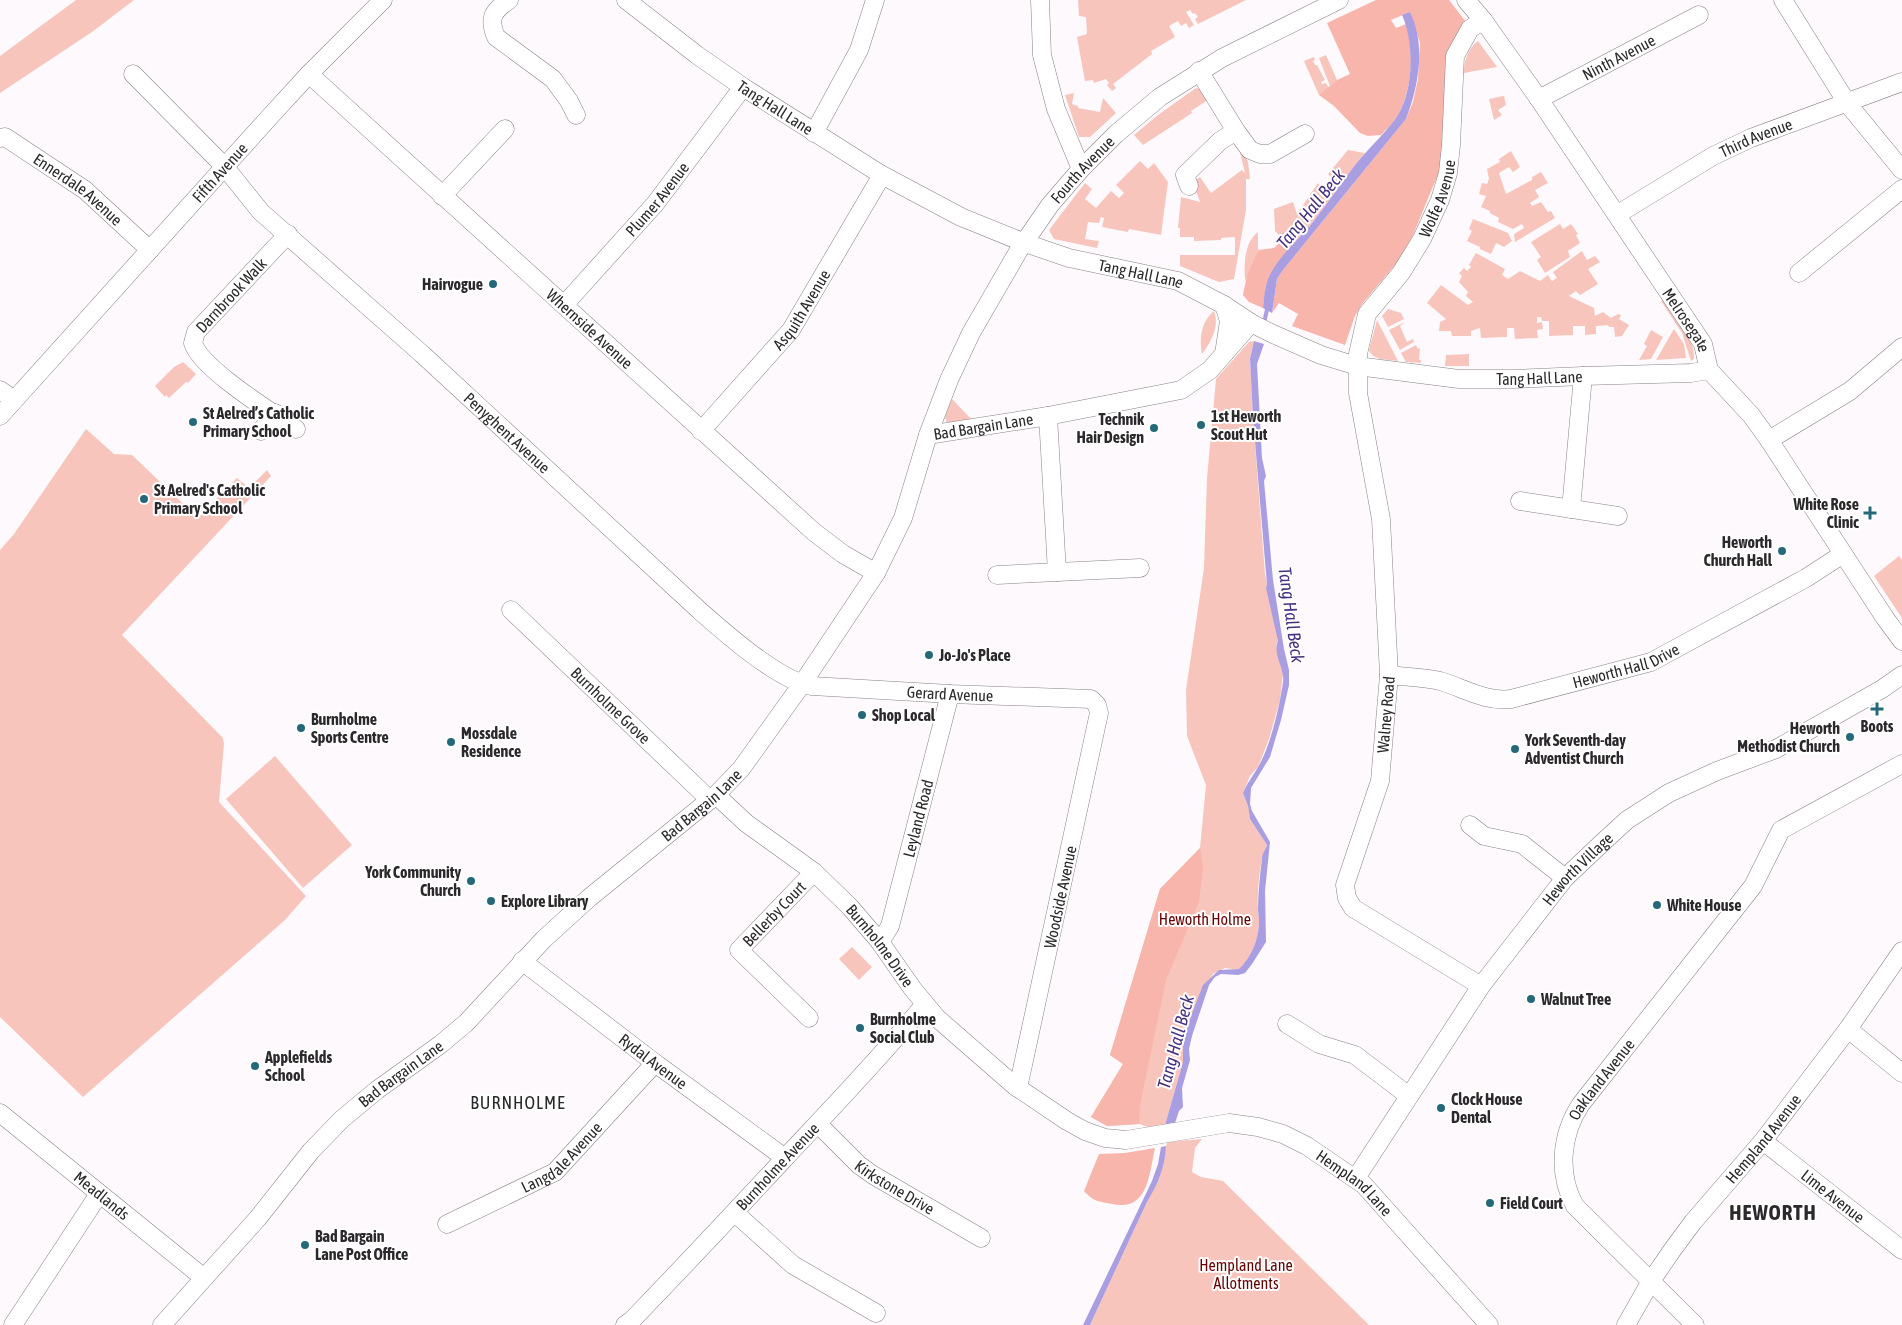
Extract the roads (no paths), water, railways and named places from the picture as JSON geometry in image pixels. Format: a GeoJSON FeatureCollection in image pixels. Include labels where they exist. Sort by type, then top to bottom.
{"type":"FeatureCollection","features":[{"type":"Feature","properties":{"kind":"street"},"geometry":{"type":"LineString","coordinates":[[509,0],[496,9],[492,18],[492,28],[496,37],[553,79],[574,104]]}},
{"type":"Feature","properties":{"kind":"street","name":"Tang Hall Lane"},"geometry":{"type":"LineString","coordinates":[[626,0],[697,55],[814,133],[882,175],[962,217],[1025,243],[1070,258],[1178,281],[1224,305],[1251,323],[1321,355],[1357,366],[1459,379],[1691,373],[1709,370]]}},
{"type":"Feature","properties":{"kind":"street"},"geometry":{"type":"LineString","coordinates":[[814,133],[859,50],[875,0]]}},
{"type":"Feature","properties":{"kind":"street"},"geometry":{"type":"LineString","coordinates":[[1040,0],[1042,55],[1056,109],[1081,170]]}},
{"type":"Feature","properties":{"kind":"street","name":"Fourth Avenue"},"geometry":{"type":"LineString","coordinates":[[928,435],[949,380],[970,333],[997,285],[1050,205],[1081,170],[1116,134],[1160,97],[1248,44],[1339,0]]}},
{"type":"Feature","properties":{"kind":"street","name":"Melrosegate"},"geometry":{"type":"LineString","coordinates":[[1466,0],[1483,20],[1540,99],[1618,214],[1703,344],[1709,370],[1751,415],[1769,440],[1894,632],[1902,641]]}},
{"type":"Feature","properties":{"kind":"street"},"geometry":{"type":"LineString","coordinates":[[1783,0],[1847,103],[1902,170]]}},
{"type":"Feature","properties":{"kind":"street","name":"Fifth Avenue"},"geometry":{"type":"LineString","coordinates":[[0,416],[7,395],[60,351],[224,166],[375,3]]}},
{"type":"Feature","properties":{"kind":"street","name":"Ninth Avenue"},"geometry":{"type":"LineString","coordinates":[[1540,99],[1699,15]]}},
{"type":"Feature","properties":{"kind":"street","name":"Wolfe Avenue"},"geometry":{"type":"LineString","coordinates":[[1357,366],[1360,339],[1367,314],[1401,273],[1422,239],[1440,200],[1448,173],[1451,145],[1455,56],[1470,30],[1483,20]]}},
{"type":"Feature","properties":{"kind":"street"},"geometry":{"type":"LineString","coordinates":[[1199,72],[1250,150],[1260,154],[1270,154],[1296,134]]}},
{"type":"Feature","properties":{"kind":"street","name":"Penyghent Avenue"},"geometry":{"type":"LineString","coordinates":[[133,74],[224,166],[261,212],[436,367],[698,610],[745,648],[788,678],[802,684]]}},
{"type":"Feature","properties":{"kind":"street","name":"Whernside Avenue"},"geometry":{"type":"LineString","coordinates":[[309,74],[814,532],[843,554],[876,573]]}},
{"type":"Feature","properties":{"kind":"street","name":"Third Avenue"},"geometry":{"type":"LineString","coordinates":[[1618,214],[1713,156],[1751,138],[1902,82]]}},
{"type":"Feature","properties":{"kind":"street","name":"Plumer Avenue"},"geometry":{"type":"LineString","coordinates":[[564,305],[654,204],[743,87]]}},
{"type":"Feature","properties":{"kind":"street"},"geometry":{"type":"LineString","coordinates":[[442,196],[505,129]]}},
{"type":"Feature","properties":{"kind":"street"},"geometry":{"type":"LineString","coordinates":[[1183,178],[1220,141],[1236,131]]}},
{"type":"Feature","properties":{"kind":"street","name":"Ennerdale Avenue"},"geometry":{"type":"LineString","coordinates":[[1,137],[5,137],[85,190],[150,250]]}},
{"type":"Feature","properties":{"kind":"street","name":"Asquith Avenue"},"geometry":{"type":"LineString","coordinates":[[701,431],[791,330],[882,175]]}},
{"type":"Feature","properties":{"kind":"street"},"geometry":{"type":"LineString","coordinates":[[1799,273],[1902,190]]}},
{"type":"Feature","properties":{"kind":"street","name":"Darnbrook Walk"},"geometry":{"type":"LineString","coordinates":[[288,234],[193,337],[194,348],[201,357],[231,383],[296,429]]}},
{"type":"Feature","properties":{"kind":"street"},"geometry":{"type":"LineString","coordinates":[[1224,305],[1229,321],[1224,354]]}},
{"type":"Feature","properties":{"kind":"street","name":"Bad Bargain Lane"},"geometry":{"type":"LineString","coordinates":[[162,1325],[258,1218],[311,1151],[342,1118],[460,1028],[544,939],[589,898],[713,798],[741,769],[802,684],[876,573],[903,518],[928,435],[1048,416],[1181,390],[1210,370],[1251,323]]}},
{"type":"Feature","properties":{"kind":"street"},"geometry":{"type":"LineString","coordinates":[[1769,440],[1850,391],[1900,352]]}},
{"type":"Feature","properties":{"kind":"street","name":"Walney Road"},"geometry":{"type":"LineString","coordinates":[[1357,366],[1358,393],[1381,519],[1389,675],[1380,781],[1346,884],[1347,898],[1353,908],[1481,986]]}},
{"type":"Feature","properties":{"kind":"street"},"geometry":{"type":"LineString","coordinates":[[1571,509],[1583,376]]}},
{"type":"Feature","properties":{"kind":"street"},"geometry":{"type":"LineString","coordinates":[[261,431],[275,414]]}},
{"type":"Feature","properties":{"kind":"street"},"geometry":{"type":"LineString","coordinates":[[1048,416],[1057,572]]}},
{"type":"Feature","properties":{"kind":"street"},"geometry":{"type":"LineString","coordinates":[[1520,501],[1618,516]]}},
{"type":"Feature","properties":{"kind":"street","name":"Heworth Hall Drive"},"geometry":{"type":"LineString","coordinates":[[1389,675],[1439,681],[1488,699],[1499,701],[1651,662],[1806,578],[1843,554]]}},
{"type":"Feature","properties":{"kind":"street"},"geometry":{"type":"LineString","coordinates":[[997,575],[1140,568]]}},
{"type":"Feature","properties":{"kind":"street","name":"Burnholme Grove"},"geometry":{"type":"LineString","coordinates":[[511,610],[713,798]]}},
{"type":"Feature","properties":{"kind":"street","name":"Heworth Village"},"geometry":{"type":"LineString","coordinates":[[1356,1178],[1481,986],[1565,878],[1627,820],[1669,793],[1717,771],[1776,749],[1902,675]]}},
{"type":"Feature","properties":{"kind":"street","name":"Gerard Avenue"},"geometry":{"type":"LineString","coordinates":[[802,684],[950,694],[1090,699],[1097,705]]}},
{"type":"Feature","properties":{"kind":"street","name":"Leyland Road"},"geometry":{"type":"LineString","coordinates":[[880,942],[890,926],[950,694]]}},
{"type":"Feature","properties":{"kind":"street","name":"Woodside Avenue"},"geometry":{"type":"LineString","coordinates":[[1018,1088],[1099,713],[1097,705]]}},
{"type":"Feature","properties":{"kind":"street","name":"Oakland Avenue"},"geometry":{"type":"LineString","coordinates":[[1695,1325],[1585,1217],[1572,1200],[1567,1188],[1564,1164],[1566,1133],[1572,1118],[1581,1104],[1753,886],[1781,830],[1902,764]]}},
{"type":"Feature","properties":{"kind":"street","name":"Burnholme Drive"},"geometry":{"type":"LineString","coordinates":[[713,798],[814,872],[850,907],[880,942],[924,1004],[958,1037],[1018,1088],[1067,1121],[1085,1131],[1105,1138],[1126,1140],[1177,1132]]}},
{"type":"Feature","properties":{"kind":"street"},"geometry":{"type":"LineString","coordinates":[[1470,825],[1484,836],[1522,844],[1565,878]]}},
{"type":"Feature","properties":{"kind":"street","name":"Bellerby Court"},"geometry":{"type":"LineString","coordinates":[[809,1018],[739,950],[814,872]]}},
{"type":"Feature","properties":{"kind":"street","name":"Hempland Avenue"},"geometry":{"type":"LineString","coordinates":[[1626,1325],[1650,1281],[1694,1222],[1763,1141],[1848,1029],[1902,951]]}},
{"type":"Feature","properties":{"kind":"street","name":"Rydal Avenue"},"geometry":{"type":"LineString","coordinates":[[522,961],[655,1063],[785,1158]]}},
{"type":"Feature","properties":{"kind":"street","name":"Burnholme Avenue"},"geometry":{"type":"LineString","coordinates":[[625,1325],[632,1320],[818,1124],[893,1042],[924,1004]]}},
{"type":"Feature","properties":{"kind":"street"},"geometry":{"type":"LineString","coordinates":[[1287,1024],[1320,1044],[1356,1055],[1409,1096]]}},
{"type":"Feature","properties":{"kind":"street"},"geometry":{"type":"LineString","coordinates":[[1848,1029],[1902,1073]]}},
{"type":"Feature","properties":{"kind":"street","name":"Langdale Avenue"},"geometry":{"type":"LineString","coordinates":[[447,1224],[555,1172],[655,1063]]}},
{"type":"Feature","properties":{"kind":"street","name":"Meadlands"},"geometry":{"type":"LineString","coordinates":[[3,1122],[99,1194],[204,1278]]}},
{"type":"Feature","properties":{"kind":"street","name":"Kirkstone Drive"},"geometry":{"type":"LineString","coordinates":[[818,1124],[859,1165],[873,1175],[981,1238]]}},
{"type":"Feature","properties":{"kind":"street","name":"Hempland Lane"},"geometry":{"type":"LineString","coordinates":[[1177,1132],[1229,1124],[1258,1126],[1283,1134],[1307,1146],[1356,1178],[1489,1325]]}},
{"type":"Feature","properties":{"kind":"street","name":"Lime Avenue"},"geometry":{"type":"LineString","coordinates":[[1763,1141],[1902,1250]]}},
{"type":"Feature","properties":{"kind":"street"},"geometry":{"type":"LineString","coordinates":[[13,1325],[99,1194]]}},
{"type":"Feature","properties":{"kind":"street"},"geometry":{"type":"LineString","coordinates":[[734,1213],[793,1265],[876,1313]]}},
{"type":"Feature","properties":{"kind":"waterway","name":"Tang Hall Beck"},"geometry":{"type":"LineString","coordinates":[[1264,323],[1268,305]]}},
{"type":"Feature","properties":{"kind":"place","name":"Hairvogue"},"geometry":{"type":"Point","coordinates":[493,284]}},
{"type":"Feature","properties":{"kind":"place","name":"St Aelred’s Catholic Primary School"},"geometry":{"type":"Point","coordinates":[193,422]}},
{"type":"Feature","properties":{"kind":"place","name":"1st Heworth Scout Hut"},"geometry":{"type":"Point","coordinates":[1201,425]}},
{"type":"Feature","properties":{"kind":"place","name":"Technik Hair Design"},"geometry":{"type":"Point","coordinates":[1154,428]}},
{"type":"Feature","properties":{"kind":"place","name":"St Aelred's Catholic Primary School"},"geometry":{"type":"Point","coordinates":[144,499]}},
{"type":"Feature","properties":{"kind":"place","name":"White Rose Clinic"},"geometry":{"type":"Point","coordinates":[1870,513]}},
{"type":"Feature","properties":{"kind":"place","name":"Heworth Church Hall"},"geometry":{"type":"Point","coordinates":[1782,551]}},
{"type":"Feature","properties":{"kind":"place","name":"Jo-Jo's Place"},"geometry":{"type":"Point","coordinates":[929,655]}},
{"type":"Feature","properties":{"kind":"place","name":"Boots"},"geometry":{"type":"Point","coordinates":[1877,709]}},
{"type":"Feature","properties":{"kind":"place","name":"Shop Local"},"geometry":{"type":"Point","coordinates":[862,715]}},
{"type":"Feature","properties":{"kind":"place","name":"Burnholme Sports Centre"},"geometry":{"type":"Point","coordinates":[301,728]}},
{"type":"Feature","properties":{"kind":"place","name":"Heworth Methodist Church"},"geometry":{"type":"Point","coordinates":[1850,737]}},
{"type":"Feature","properties":{"kind":"place","name":"Mossdale Residence"},"geometry":{"type":"Point","coordinates":[451,742]}},
{"type":"Feature","properties":{"kind":"place","name":"York Seventh-day Adventist Church"},"geometry":{"type":"Point","coordinates":[1515,749]}},
{"type":"Feature","properties":{"kind":"place","name":"York Community Church"},"geometry":{"type":"Point","coordinates":[471,881]}},
{"type":"Feature","properties":{"kind":"place","name":"Explore Library"},"geometry":{"type":"Point","coordinates":[491,901]}},
{"type":"Feature","properties":{"kind":"place","name":"White House"},"geometry":{"type":"Point","coordinates":[1657,905]}},
{"type":"Feature","properties":{"kind":"place","name":"Walnut Tree"},"geometry":{"type":"Point","coordinates":[1531,999]}},
{"type":"Feature","properties":{"kind":"place","name":"Burnholme Social Club"},"geometry":{"type":"Point","coordinates":[860,1028]}},
{"type":"Feature","properties":{"kind":"place","name":"Applefields School"},"geometry":{"type":"Point","coordinates":[255,1066]}},
{"type":"Feature","properties":{"kind":"place","name":"Clock House Dental"},"geometry":{"type":"Point","coordinates":[1441,1108]}},
{"type":"Feature","properties":{"kind":"place","name":"Field Court"},"geometry":{"type":"Point","coordinates":[1490,1203]}},
{"type":"Feature","properties":{"kind":"place","name":"Bad Bargain Lane Post Office"},"geometry":{"type":"Point","coordinates":[305,1245]}},
{"type":"Feature","properties":{"kind":"district","name":"BURNHOLME"},"geometry":{"type":"Point","coordinates":[518,1103]}},
{"type":"Feature","properties":{"kind":"district","name":"HEWORTH"},"geometry":{"type":"Point","coordinates":[1773,1213]}},
{"type":"Feature","properties":{"kind":"park label","name":"Heworth Holme"},"geometry":{"type":"Point","coordinates":[1205,919]}},
{"type":"Feature","properties":{"kind":"park label","name":"Hempland Lane Allotments"},"geometry":{"type":"Point","coordinates":[1246,1274]}}]}
